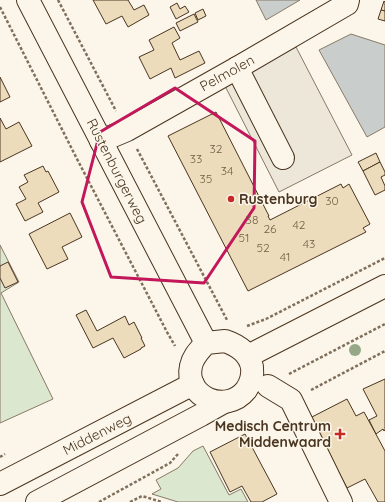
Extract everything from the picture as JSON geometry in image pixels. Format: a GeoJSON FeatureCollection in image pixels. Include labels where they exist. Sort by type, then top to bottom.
{"type":"FeatureCollection","features":[{"type":"Feature","properties":{"kind":"street","name":"Rustenburgerweg"},"geometry":{"type":"LineString","coordinates":[[28,0],[206,343]]}},
{"type":"Feature","properties":{"kind":"street","name":"Pelmolen"},"geometry":{"type":"LineString","coordinates":[[101,140],[126,130],[237,68],[347,4],[348,0]]}},
{"type":"Feature","properties":{"kind":"street"},"geometry":{"type":"LineString","coordinates":[[237,68],[283,158]]}},
{"type":"Feature","properties":{"kind":"street"},"geometry":{"type":"LineString","coordinates":[[248,356],[385,286]]}},
{"type":"Feature","properties":{"kind":"street"},"geometry":{"type":"LineString","coordinates":[[224,341],[234,344],[242,349],[248,356],[252,366],[252,376],[248,386],[242,394],[234,400],[224,402],[206,398],[198,392],[193,384],[191,366],[194,358],[206,343],[224,341]]}},
{"type":"Feature","properties":{"kind":"street","name":"Middenweg"},"geometry":{"type":"LineString","coordinates":[[9,479],[193,384]]}},
{"type":"Feature","properties":{"kind":"street"},"geometry":{"type":"LineString","coordinates":[[268,386],[291,400],[341,502]]}},
{"type":"Feature","properties":{"kind":"street"},"geometry":{"type":"LineString","coordinates":[[38,502],[68,495],[224,402]]}},
{"type":"Feature","properties":{"kind":"street"},"geometry":{"type":"LineString","coordinates":[[49,458],[68,495]]}},
{"type":"Feature","properties":{"kind":"street"},"geometry":{"type":"LineString","coordinates":[[9,479],[31,502]]}},
{"type":"Feature","properties":{"kind":"path","name":"Rustenburgerweg"},"geometry":{"type":"LineString","coordinates":[[58,0],[228,322]]}},
{"type":"Feature","properties":{"kind":"path","name":"Rustenburgerweg"},"geometry":{"type":"LineString","coordinates":[[0,7],[177,349]]}},
{"type":"Feature","properties":{"kind":"path"},"geometry":{"type":"LineString","coordinates":[[244,328],[266,319],[385,258]]}},
{"type":"Feature","properties":{"kind":"path"},"geometry":{"type":"LineString","coordinates":[[268,386],[385,324]]}},
{"type":"Feature","properties":{"kind":"path"},"geometry":{"type":"LineString","coordinates":[[291,400],[385,350]]}},
{"type":"Feature","properties":{"kind":"path"},"geometry":{"type":"LineString","coordinates":[[99,502],[170,463],[180,452]]}},
{"type":"Feature","properties":{"kind":"path"},"geometry":{"type":"LineString","coordinates":[[130,502],[142,496],[162,502]]}},
{"type":"Feature","properties":{"kind":"highlighted area"},"geometry":{"type":"Polygon","coordinates":[[[175,88],[255,141],[254,208],[204,283],[111,277],[82,202],[100,132],[175,88]]]}},
{"type":"Feature","properties":{"kind":"green space"},"geometry":{"type":"Polygon","coordinates":[[[0,245],[19,282],[1,293],[53,399],[0,423],[0,245]]]}},
{"type":"Feature","properties":{"kind":"green space"},"geometry":{"type":"Polygon","coordinates":[[[203,446],[229,495],[241,489],[248,502],[178,502],[152,494],[161,489],[156,480],[178,468],[193,451],[203,446]]]}},
{"type":"Feature","properties":{"kind":"shaded area"},"geometry":{"type":"Polygon","coordinates":[[[256,0],[300,0],[266,20],[256,0]]]}},
{"type":"Feature","properties":{"kind":"shaded area"},"geometry":{"type":"Polygon","coordinates":[[[351,34],[385,45],[385,127],[367,137],[319,50],[351,34]]]}},
{"type":"Feature","properties":{"kind":"shaded area"},"geometry":{"type":"Polygon","coordinates":[[[296,47],[352,155],[279,192],[225,86],[296,47]]]}},
{"type":"Feature","properties":{"kind":"building"},"geometry":{"type":"Polygon","coordinates":[[[93,0],[128,0],[134,10],[144,5],[149,15],[128,27],[122,16],[106,24],[93,0]]]}},
{"type":"Feature","properties":{"kind":"building"},"geometry":{"type":"Polygon","coordinates":[[[384,1],[385,2],[385,11],[381,10],[384,1]]]}},
{"type":"Feature","properties":{"kind":"building"},"geometry":{"type":"Polygon","coordinates":[[[177,3],[180,9],[185,6],[189,12],[176,19],[170,7],[177,3]]]}},
{"type":"Feature","properties":{"kind":"building"},"geometry":{"type":"Polygon","coordinates":[[[203,9],[206,16],[198,20],[195,13],[203,9]]]}},
{"type":"Feature","properties":{"kind":"building"},"geometry":{"type":"Polygon","coordinates":[[[381,10],[385,11],[385,21],[378,19],[381,10]]]}},
{"type":"Feature","properties":{"kind":"building"},"geometry":{"type":"Polygon","coordinates":[[[194,14],[198,22],[180,31],[176,23],[194,14]]]}},
{"type":"Feature","properties":{"kind":"building"},"geometry":{"type":"Polygon","coordinates":[[[174,27],[180,38],[172,43],[180,60],[199,51],[205,63],[175,78],[171,68],[150,79],[139,57],[154,50],[149,40],[174,27]]]}},
{"type":"Feature","properties":{"kind":"building"},"geometry":{"type":"Polygon","coordinates":[[[0,77],[10,97],[0,102],[0,77]]]}},
{"type":"Feature","properties":{"kind":"building","name":"Rustenburg"},"geometry":{"type":"Polygon","coordinates":[[[216,112],[270,220],[341,184],[343,188],[349,184],[370,224],[363,228],[366,232],[248,291],[168,136],[216,112]]]}},
{"type":"Feature","properties":{"kind":"building"},"geometry":{"type":"Polygon","coordinates":[[[0,118],[6,129],[19,122],[32,146],[0,162],[0,118]]]}},
{"type":"Feature","properties":{"kind":"building"},"geometry":{"type":"Polygon","coordinates":[[[376,153],[380,162],[363,171],[358,162],[376,153]]]}},
{"type":"Feature","properties":{"kind":"building"},"geometry":{"type":"Polygon","coordinates":[[[380,162],[385,172],[385,175],[381,177],[385,190],[375,195],[363,171],[380,162]]]}},
{"type":"Feature","properties":{"kind":"building"},"geometry":{"type":"Polygon","coordinates":[[[43,166],[46,172],[48,171],[59,192],[38,203],[43,212],[25,221],[16,204],[26,199],[19,187],[28,182],[24,175],[43,166]]]}},
{"type":"Feature","properties":{"kind":"building"},"geometry":{"type":"Polygon","coordinates":[[[70,213],[82,237],[62,247],[68,259],[47,269],[29,234],[70,213]]]}},
{"type":"Feature","properties":{"kind":"building"},"geometry":{"type":"Polygon","coordinates":[[[8,262],[18,282],[5,288],[0,278],[0,266],[8,262]]]}},
{"type":"Feature","properties":{"kind":"building"},"geometry":{"type":"Polygon","coordinates":[[[86,310],[97,331],[125,316],[129,325],[134,322],[145,346],[124,358],[113,338],[93,348],[76,315],[86,310]]]}},
{"type":"Feature","properties":{"kind":"building"},"geometry":{"type":"Polygon","coordinates":[[[385,379],[385,430],[384,431],[383,429],[376,434],[369,420],[377,416],[363,389],[385,379]]]}},
{"type":"Feature","properties":{"kind":"building"},"geometry":{"type":"Polygon","coordinates":[[[347,399],[356,416],[364,412],[385,451],[385,502],[378,502],[365,479],[347,488],[310,418],[347,399]]]}},
{"type":"Feature","properties":{"kind":"building"},"geometry":{"type":"Polygon","coordinates":[[[245,434],[277,494],[262,502],[251,502],[242,486],[230,492],[210,452],[245,434]]]}},
{"type":"Feature","properties":{"kind":"place","name":"Rustenburg"},"geometry":{"type":"Point","coordinates":[231,199]}},
{"type":"Feature","properties":{"kind":"place","name":"Medisch Centrum Middenwaard"},"geometry":{"type":"Point","coordinates":[340,434]}}]}
